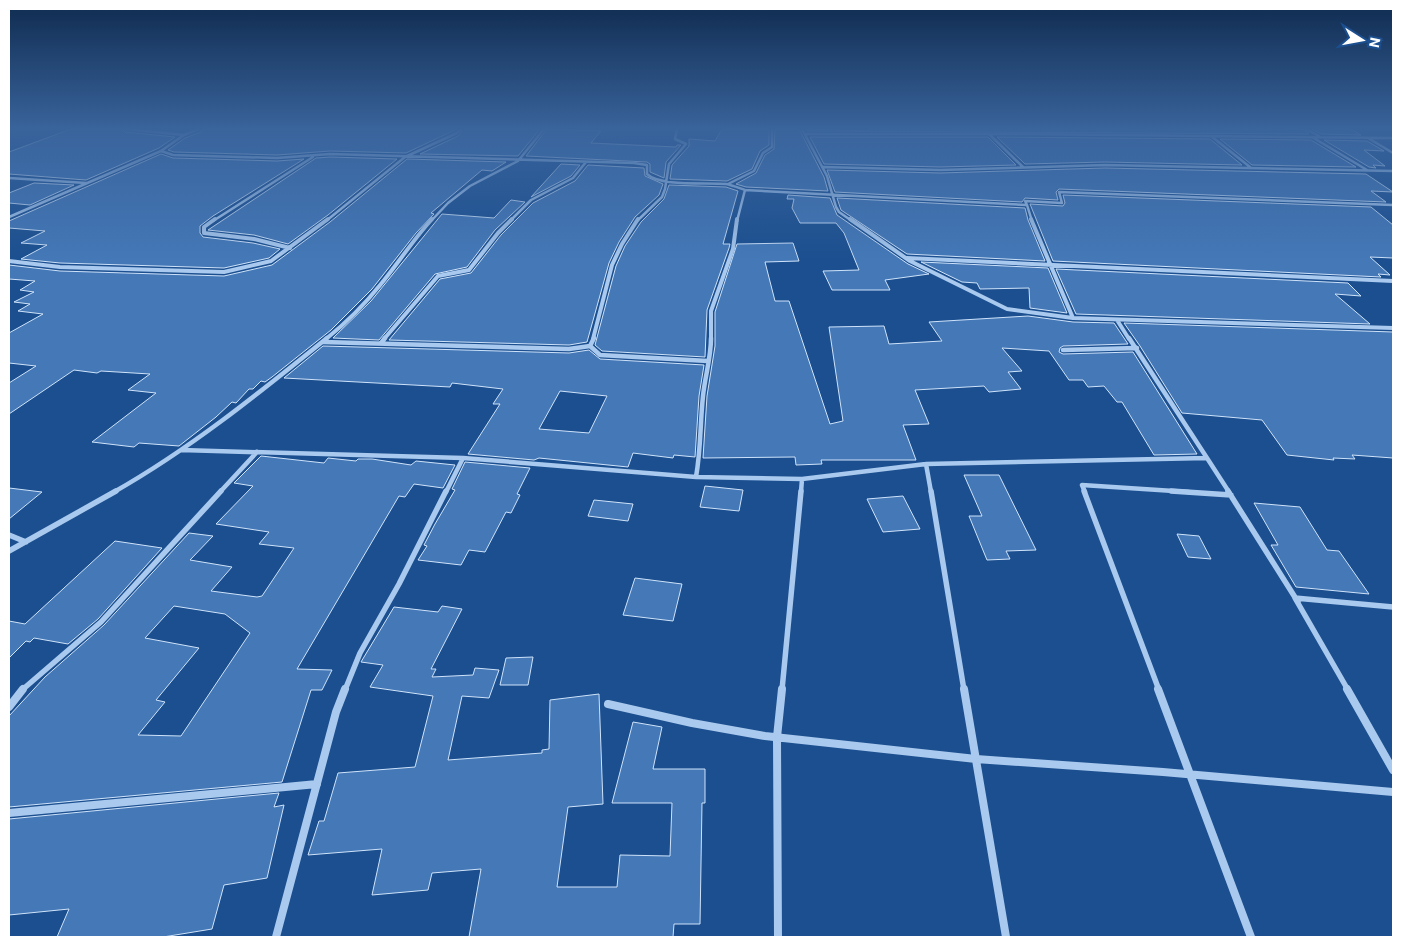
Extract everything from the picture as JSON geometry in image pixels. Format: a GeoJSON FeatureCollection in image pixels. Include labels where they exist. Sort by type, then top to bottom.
{"type":"FeatureCollection","features":[{"type":"Feature","properties":{"kind":"street"},"geometry":{"type":"LineString","coordinates":[[9,216],[110,173]]}},
{"type":"Feature","properties":{"kind":"street"},"geometry":{"type":"LineString","coordinates":[[285,173],[204,227],[204,233],[254,240],[290,248]]}},
{"type":"Feature","properties":{"kind":"street"},"geometry":{"type":"LineString","coordinates":[[9,261],[60,267],[224,272],[271,261],[346,206],[386,173]]}},
{"type":"Feature","properties":{"kind":"street"},"geometry":{"type":"LineString","coordinates":[[9,551],[156,469],[260,392],[343,325],[381,284],[412,241],[448,202],[470,186],[495,173]]}},
{"type":"Feature","properties":{"kind":"street"},"geometry":{"type":"LineString","coordinates":[[382,343],[438,276],[469,270],[498,233],[531,200],[573,178],[577,173]]}},
{"type":"Feature","properties":{"kind":"street"},"geometry":{"type":"LineString","coordinates":[[648,173],[651,178],[668,181],[728,184],[745,190],[1027,205]]}},
{"type":"Feature","properties":{"kind":"street"},"geometry":{"type":"LineString","coordinates":[[590,346],[595,337],[607,283],[617,254],[640,216],[662,197],[668,181],[668,173]]}},
{"type":"Feature","properties":{"kind":"street"},"geometry":{"type":"LineString","coordinates":[[728,184],[750,173]]}},
{"type":"Feature","properties":{"kind":"street"},"geometry":{"type":"LineString","coordinates":[[826,173],[834,195],[834,207],[839,212],[906,258],[988,301],[1007,308],[1073,318],[1393,328]]}},
{"type":"Feature","properties":{"kind":"street"},"geometry":{"type":"LineString","coordinates":[[9,178],[87,183]]}},
{"type":"Feature","properties":{"kind":"street"},"geometry":{"type":"LineString","coordinates":[[696,477],[701,446],[703,395],[711,352],[711,311],[733,249],[738,214],[745,190]]}},
{"type":"Feature","properties":{"kind":"street"},"geometry":{"type":"LineString","coordinates":[[1073,318],[1033,225],[1025,201],[1062,203],[1059,192],[1393,205]]}},
{"type":"Feature","properties":{"kind":"street"},"geometry":{"type":"LineString","coordinates":[[906,258],[1393,281]]}},
{"type":"Feature","properties":{"kind":"street"},"geometry":{"type":"LineString","coordinates":[[1117,320],[1137,348],[1298,602]]}},
{"type":"Feature","properties":{"kind":"street"},"geometry":{"type":"LineString","coordinates":[[323,342],[569,349],[590,346]]}},
{"type":"Feature","properties":{"kind":"street"},"geometry":{"type":"LineString","coordinates":[[590,346],[600,355],[708,361]]}},
{"type":"Feature","properties":{"kind":"street"},"geometry":{"type":"LineString","coordinates":[[1063,350],[1137,348]]}},
{"type":"Feature","properties":{"kind":"street"},"geometry":{"type":"LineString","coordinates":[[181,450],[463,458],[696,477],[802,479],[926,464],[1207,458]]}},
{"type":"Feature","properties":{"kind":"street"},"geometry":{"type":"LineString","coordinates":[[9,707],[26,686],[101,622],[257,452]]}},
{"type":"Feature","properties":{"kind":"street"},"geometry":{"type":"LineString","coordinates":[[276,937],[336,712],[360,653],[399,584],[463,458]]}},
{"type":"Feature","properties":{"kind":"street"},"geometry":{"type":"LineString","coordinates":[[1078,461],[1207,458]]}},
{"type":"Feature","properties":{"kind":"street"},"geometry":{"type":"LineString","coordinates":[[926,464],[1006,937]]}},
{"type":"Feature","properties":{"kind":"street"},"geometry":{"type":"LineString","coordinates":[[778,937],[777,737],[802,479]]}},
{"type":"Feature","properties":{"kind":"street"},"geometry":{"type":"LineString","coordinates":[[1231,495],[1082,485],[1251,937]]}},
{"type":"Feature","properties":{"kind":"street"},"geometry":{"type":"LineString","coordinates":[[9,535],[26,542]]}},
{"type":"Feature","properties":{"kind":"street"},"geometry":{"type":"LineString","coordinates":[[1393,607],[1295,598],[1393,770]]}},
{"type":"Feature","properties":{"kind":"street"},"geometry":{"type":"LineString","coordinates":[[608,704],[692,723],[777,737],[976,759],[1393,792]]}},
{"type":"Feature","properties":{"kind":"street"},"geometry":{"type":"LineString","coordinates":[[9,813],[317,784]]}},
{"type":"Feature","properties":{"kind":"building"},"geometry":{"type":"Polygon","coordinates":[[[9,173],[102,173],[86,180],[9,173]]]}},
{"type":"Feature","properties":{"kind":"building"},"geometry":{"type":"Polygon","coordinates":[[[118,173],[281,173],[200,226],[200,233],[203,237],[253,243],[280,249],[269,258],[224,268],[60,263],[21,259],[47,245],[21,243],[45,231],[9,228],[9,221],[118,173]]]}},
{"type":"Feature","properties":{"kind":"building"},"geometry":{"type":"Polygon","coordinates":[[[293,173],[380,173],[328,215],[288,244],[254,235],[208,230],[293,173]]]}},
{"type":"Feature","properties":{"kind":"building"},"geometry":{"type":"Polygon","coordinates":[[[390,173],[478,173],[431,213],[434,214],[416,233],[372,289],[331,330],[272,377],[265,382],[261,381],[253,389],[249,389],[236,403],[232,402],[179,446],[139,443],[134,447],[92,442],[156,393],[128,390],[150,374],[101,371],[97,373],[74,370],[9,414],[9,383],[36,366],[9,363],[9,333],[43,314],[18,311],[30,304],[14,302],[34,292],[20,290],[35,281],[9,279],[9,265],[60,271],[224,276],[272,265],[330,222],[390,173]]]}},
{"type":"Feature","properties":{"kind":"building"},"geometry":{"type":"Polygon","coordinates":[[[553,173],[573,173],[571,176],[531,197],[553,173]]]}},
{"type":"Feature","properties":{"kind":"building"},"geometry":{"type":"Polygon","coordinates":[[[581,173],[645,173],[645,176],[663,184],[659,195],[635,217],[619,242],[609,263],[587,342],[569,345],[389,340],[440,279],[471,273],[501,235],[533,203],[575,181],[581,173]]]}},
{"type":"Feature","properties":{"kind":"building"},"geometry":{"type":"Polygon","coordinates":[[[653,173],[665,173],[664,178],[653,173]]]}},
{"type":"Feature","properties":{"kind":"building"},"geometry":{"type":"Polygon","coordinates":[[[671,173],[743,173],[727,181],[670,179],[671,173]]]}},
{"type":"Feature","properties":{"kind":"building"},"geometry":{"type":"Polygon","coordinates":[[[756,173],[822,173],[828,191],[746,187],[736,184],[756,173]]]}},
{"type":"Feature","properties":{"kind":"building"},"geometry":{"type":"Polygon","coordinates":[[[828,173],[1366,174],[1393,192],[1371,191],[1386,202],[1059,189],[1056,192],[1058,200],[1025,198],[1022,202],[835,192],[828,173]]]}},
{"type":"Feature","properties":{"kind":"building"},"geometry":{"type":"Polygon","coordinates":[[[34,183],[74,185],[30,205],[9,203],[9,193],[34,183]]]}},
{"type":"Feature","properties":{"kind":"building"},"geometry":{"type":"Polygon","coordinates":[[[669,185],[726,187],[738,191],[723,244],[730,244],[729,248],[707,310],[705,357],[602,351],[595,345],[616,266],[625,246],[641,222],[664,199],[669,185]]]}},
{"type":"Feature","properties":{"kind":"building"},"geometry":{"type":"Polygon","coordinates":[[[788,195],[830,198],[837,215],[908,264],[929,274],[885,280],[890,290],[832,290],[823,271],[859,270],[844,233],[836,223],[800,223],[792,208],[794,199],[787,199],[788,195]]]}},
{"type":"Feature","properties":{"kind":"building"},"geometry":{"type":"Polygon","coordinates":[[[1063,195],[1371,207],[1393,225],[1393,258],[1370,257],[1390,275],[1378,274],[1381,277],[1053,261],[1030,204],[1063,206],[1065,203],[1063,195]]]}},
{"type":"Feature","properties":{"kind":"building"},"geometry":{"type":"Polygon","coordinates":[[[837,198],[1025,208],[1045,261],[907,254],[841,210],[837,198]]]}},
{"type":"Feature","properties":{"kind":"building"},"geometry":{"type":"Polygon","coordinates":[[[511,200],[525,202],[495,230],[467,267],[435,274],[379,340],[333,338],[371,301],[442,214],[494,218],[511,200]]]}},
{"type":"Feature","properties":{"kind":"building"},"geometry":{"type":"Polygon","coordinates":[[[793,243],[799,261],[765,262],[775,301],[789,301],[830,424],[843,421],[829,327],[884,326],[889,344],[942,341],[929,322],[1028,316],[1073,322],[1114,323],[1128,344],[1063,346],[1059,352],[1063,354],[1133,352],[1197,454],[1154,455],[1122,402],[1117,402],[1104,386],[1088,387],[1083,380],[1069,380],[1049,351],[1002,348],[1022,371],[1008,372],[1021,389],[989,392],[984,386],[915,390],[929,424],[903,425],[916,460],[821,460],[822,464],[796,465],[795,457],[703,458],[707,396],[715,346],[715,312],[737,244],[793,243]]]}},
{"type":"Feature","properties":{"kind":"building"},"geometry":{"type":"Polygon","coordinates":[[[921,262],[1048,268],[1067,313],[1030,308],[1029,288],[980,289],[977,283],[962,282],[921,262]]]}},
{"type":"Feature","properties":{"kind":"building"},"geometry":{"type":"Polygon","coordinates":[[[1056,269],[1348,283],[1361,296],[1335,294],[1370,324],[1076,314],[1056,269]]]}},
{"type":"Feature","properties":{"kind":"building"},"geometry":{"type":"Polygon","coordinates":[[[1124,323],[1393,332],[1393,458],[1352,455],[1355,459],[1333,458],[1334,460],[1287,455],[1262,420],[1182,413],[1124,323]]]}},
{"type":"Feature","properties":{"kind":"building"},"geometry":{"type":"Polygon","coordinates":[[[323,346],[569,353],[589,350],[600,359],[704,365],[699,396],[695,457],[674,455],[673,458],[633,453],[628,467],[539,458],[534,460],[468,454],[500,404],[493,404],[503,389],[452,383],[450,387],[284,378],[323,346]],[[560,391],[539,429],[589,433],[607,396],[560,391]]]}},
{"type":"Feature","properties":{"kind":"building"},"geometry":{"type":"Polygon","coordinates":[[[261,456],[324,463],[328,458],[356,461],[358,459],[372,459],[411,465],[416,461],[455,465],[443,488],[414,484],[405,497],[399,496],[297,669],[332,670],[322,690],[311,690],[282,782],[9,807],[9,716],[45,677],[104,625],[189,533],[213,536],[190,560],[232,567],[211,591],[262,596],[294,548],[259,544],[269,532],[216,524],[253,486],[234,483],[261,456]],[[174,606],[145,638],[199,648],[156,700],[165,702],[138,735],[181,736],[250,633],[225,614],[174,606]]]}},
{"type":"Feature","properties":{"kind":"building"},"geometry":{"type":"Polygon","coordinates":[[[465,462],[530,468],[517,494],[520,495],[511,513],[506,512],[485,552],[469,550],[461,565],[418,560],[427,546],[424,545],[435,524],[455,490],[452,489],[465,462]]]}},
{"type":"Feature","properties":{"kind":"building"},"geometry":{"type":"Polygon","coordinates":[[[964,475],[999,475],[1036,550],[1006,551],[1010,559],[987,560],[969,516],[982,516],[964,475]]]}},
{"type":"Feature","properties":{"kind":"building"},"geometry":{"type":"Polygon","coordinates":[[[705,486],[743,490],[739,511],[700,507],[705,486]]]}},
{"type":"Feature","properties":{"kind":"building"},"geometry":{"type":"Polygon","coordinates":[[[9,488],[42,492],[9,519],[9,488]]]}},
{"type":"Feature","properties":{"kind":"building"},"geometry":{"type":"Polygon","coordinates":[[[903,496],[920,529],[883,532],[867,499],[903,496]]]}},
{"type":"Feature","properties":{"kind":"building"},"geometry":{"type":"Polygon","coordinates":[[[594,500],[633,504],[628,521],[588,516],[594,500]]]}},
{"type":"Feature","properties":{"kind":"building"},"geometry":{"type":"Polygon","coordinates":[[[1254,503],[1300,507],[1327,550],[1339,551],[1369,594],[1296,587],[1271,545],[1278,545],[1254,503]]]}},
{"type":"Feature","properties":{"kind":"building"},"geometry":{"type":"Polygon","coordinates":[[[1177,534],[1199,536],[1211,559],[1188,557],[1177,534]]]}},
{"type":"Feature","properties":{"kind":"building"},"geometry":{"type":"Polygon","coordinates":[[[115,541],[162,548],[98,619],[68,644],[34,638],[30,642],[26,641],[9,658],[9,621],[25,624],[115,541]]]}},
{"type":"Feature","properties":{"kind":"building"},"geometry":{"type":"Polygon","coordinates":[[[635,578],[682,584],[673,621],[623,615],[635,578]]]}},
{"type":"Feature","properties":{"kind":"building"},"geometry":{"type":"Polygon","coordinates":[[[442,606],[462,609],[431,669],[436,669],[432,677],[473,675],[475,668],[499,670],[489,698],[462,696],[448,760],[542,753],[542,750],[549,749],[550,700],[599,694],[603,804],[568,807],[557,887],[617,887],[620,855],[670,856],[672,803],[612,803],[633,722],[662,727],[653,769],[705,769],[705,803],[702,803],[700,924],[674,924],[673,937],[469,937],[481,869],[432,873],[428,890],[372,895],[382,849],[308,855],[319,821],[324,821],[338,773],[415,767],[433,696],[370,687],[383,665],[361,662],[394,607],[438,612],[442,606]]]}},
{"type":"Feature","properties":{"kind":"building"},"geometry":{"type":"Polygon","coordinates":[[[533,657],[528,685],[500,685],[506,658],[533,657]]]}},
{"type":"Feature","properties":{"kind":"building"},"geometry":{"type":"Polygon","coordinates":[[[279,793],[274,807],[284,805],[267,878],[224,885],[212,929],[163,937],[57,937],[69,909],[9,915],[9,819],[279,793]]]}}]}
